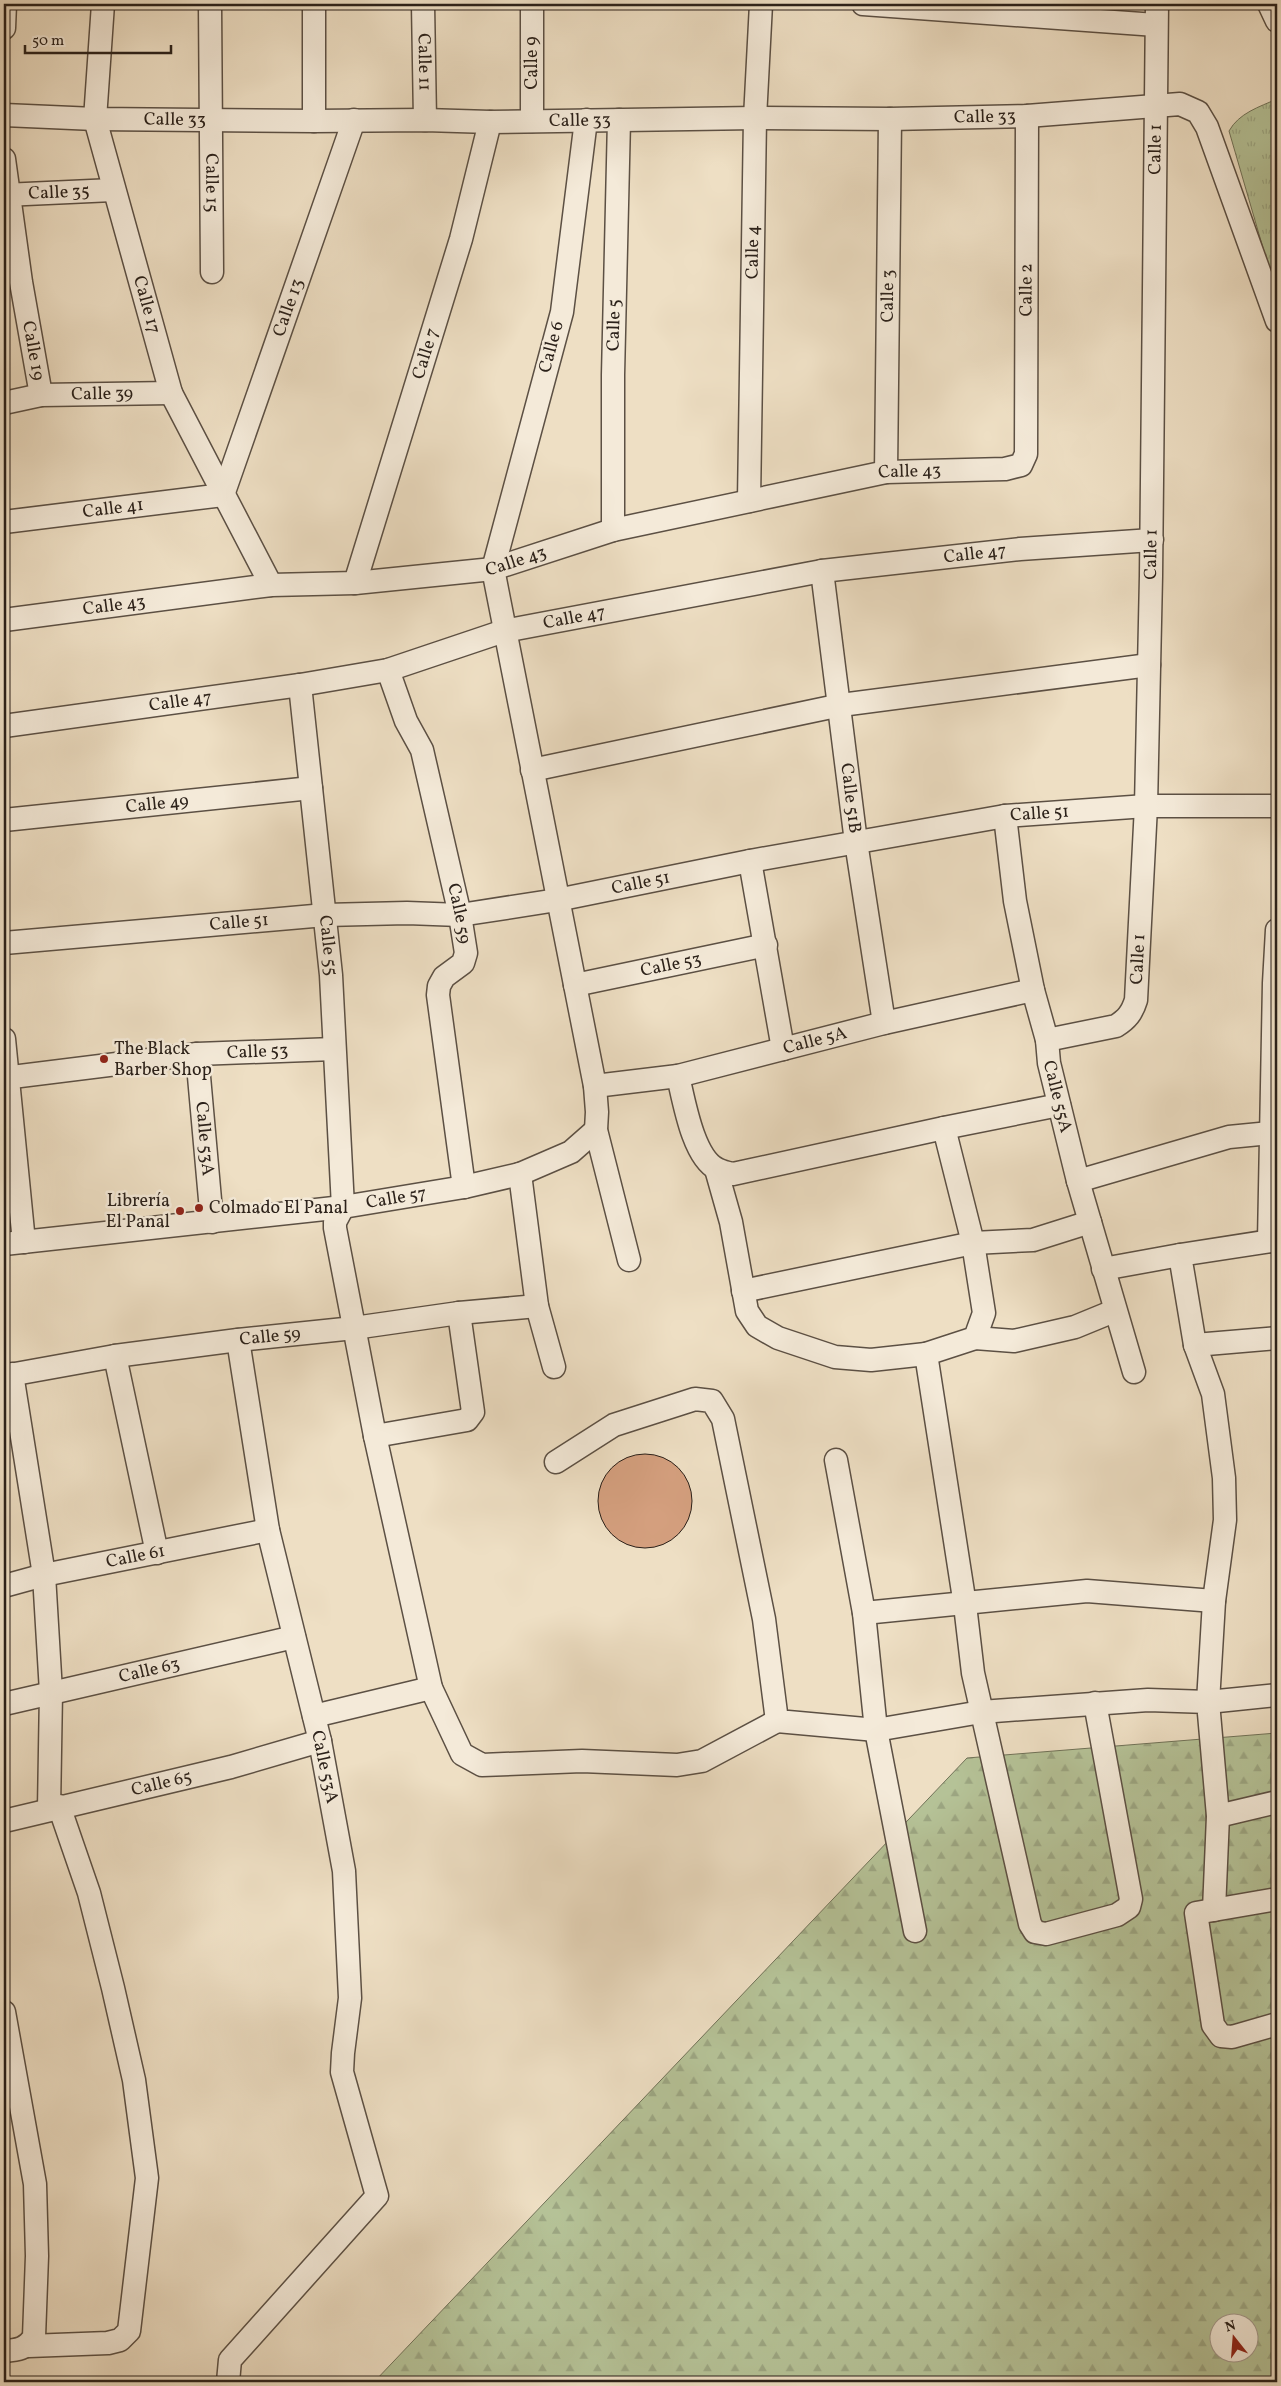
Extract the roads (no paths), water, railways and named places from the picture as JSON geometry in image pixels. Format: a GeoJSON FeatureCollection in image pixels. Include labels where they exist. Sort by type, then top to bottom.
{"type":"FeatureCollection","features":[{"type":"Feature","properties":{"kind":"street"},"geometry":{"type":"LineString","coordinates":[[4,28],[5,4]]}},
{"type":"Feature","properties":{"kind":"street","name":"Calle 17"},"geometry":{"type":"LineString","coordinates":[[103,4],[94,119],[171,393],[271,585]]}},
{"type":"Feature","properties":{"kind":"street","name":"Calle 15"},"geometry":{"type":"LineString","coordinates":[[210,4],[209,118],[212,272]]}},
{"type":"Feature","properties":{"kind":"street"},"geometry":{"type":"LineString","coordinates":[[314,4],[314,121]]}},
{"type":"Feature","properties":{"kind":"street","name":"Calle 11"},"geometry":{"type":"LineString","coordinates":[[423,4],[425,120]]}},
{"type":"Feature","properties":{"kind":"street","name":"Calle 9"},"geometry":{"type":"LineString","coordinates":[[532,4],[532,121]]}},
{"type":"Feature","properties":{"kind":"street","name":"Calle 4"},"geometry":{"type":"LineString","coordinates":[[749,501],[755,118],[761,4]]}},
{"type":"Feature","properties":{"kind":"street"},"geometry":{"type":"LineString","coordinates":[[863,4],[1156,14]]}},
{"type":"Feature","properties":{"kind":"street"},"geometry":{"type":"LineString","coordinates":[[1269,4],[1277,21]]}},
{"type":"Feature","properties":{"kind":"street","name":"Calle 1"},"geometry":{"type":"LineString","coordinates":[[1047,1040],[1116,1026],[1132,1012],[1136,1000],[1146,806],[1152,540],[1156,14]]}},
{"type":"Feature","properties":{"kind":"street","name":"Calle 33"},"geometry":{"type":"LineString","coordinates":[[4,115],[94,119],[209,118],[314,121],[425,120],[490,122],[755,118],[890,119],[1027,116],[1180,104],[1198,112],[1207,127],[1277,321]]}},
{"type":"Feature","properties":{"kind":"street","name":"Calle 2"},"geometry":{"type":"LineString","coordinates":[[1020,465],[1026,454],[1027,116]]}},
{"type":"Feature","properties":{"kind":"street","name":"Calle 3"},"geometry":{"type":"LineString","coordinates":[[886,472],[890,119]]}},
{"type":"Feature","properties":{"kind":"street","name":"Calle 13"},"geometry":{"type":"LineString","coordinates":[[223,495],[354,120]]}},
{"type":"Feature","properties":{"kind":"street","name":"Calle 6"},"geometry":{"type":"LineString","coordinates":[[493,569],[562,312],[586,120]]}},
{"type":"Feature","properties":{"kind":"street","name":"Calle 5"},"geometry":{"type":"LineString","coordinates":[[613,530],[613,374],[620,120]]}},
{"type":"Feature","properties":{"kind":"street","name":"Calle 7"},"geometry":{"type":"LineString","coordinates":[[355,583],[461,239],[490,122]]}},
{"type":"Feature","properties":{"kind":"street","name":"Calle 19"},"geometry":{"type":"LineString","coordinates":[[4,159],[12,283],[41,394]]}},
{"type":"Feature","properties":{"kind":"street","name":"Calle 35"},"geometry":{"type":"LineString","coordinates":[[6,195],[113,190]]}},
{"type":"Feature","properties":{"kind":"street","name":"Calle 39"},"geometry":{"type":"LineString","coordinates":[[4,403],[41,394],[171,393]]}},
{"type":"Feature","properties":{"kind":"street","name":"Calle 43"},"geometry":{"type":"LineString","coordinates":[[4,620],[271,585],[355,583],[493,569],[613,530],[886,472],[1005,469],[1020,465]]}},
{"type":"Feature","properties":{"kind":"street","name":"Calle 41"},"geometry":{"type":"LineString","coordinates":[[4,522],[223,495]]}},
{"type":"Feature","properties":{"kind":"street","name":"Calle 47"},"geometry":{"type":"LineString","coordinates":[[4,726],[300,685],[388,670],[504,631],[822,571],[1020,549],[1152,540]]}},
{"type":"Feature","properties":{"kind":"street"},"geometry":{"type":"LineString","coordinates":[[493,569],[595,1086],[598,1112],[596,1130],[629,1260]]}},
{"type":"Feature","properties":{"kind":"street","name":"Calle 51B"},"geometry":{"type":"LineString","coordinates":[[822,571],[856,842],[884,1023]]}},
{"type":"Feature","properties":{"kind":"street"},"geometry":{"type":"LineString","coordinates":[[532,770],[840,705],[1149,665]]}},
{"type":"Feature","properties":{"kind":"street","name":"Calle 59"},"geometry":{"type":"LineString","coordinates":[[388,670],[406,721],[422,750],[460,915],[466,953],[463,963],[444,977],[439,986],[438,995],[464,1187]]}},
{"type":"Feature","properties":{"kind":"street","name":"Calle 55"},"geometry":{"type":"LineString","coordinates":[[300,685],[331,974],[344,1207]]}},
{"type":"Feature","properties":{"kind":"street","name":"Calle 49"},"geometry":{"type":"LineString","coordinates":[[4,820],[311,788]]}},
{"type":"Feature","properties":{"kind":"street","name":"Calle 51"},"geometry":{"type":"LineString","coordinates":[[4,943],[325,915],[407,913],[460,915],[557,900],[750,861],[1005,816],[1146,806],[1277,806]]}},
{"type":"Feature","properties":{"kind":"street","name":"Calle 55A"},"geometry":{"type":"LineString","coordinates":[[1005,816],[1015,902],[1033,990],[1047,1040],[1049,1062],[1078,1181],[1114,1310],[1134,1372]]}},
{"type":"Feature","properties":{"kind":"street"},"geometry":{"type":"LineString","coordinates":[[750,861],[783,1049]]}},
{"type":"Feature","properties":{"kind":"street"},"geometry":{"type":"LineString","coordinates":[[1103,1269],[1273,1241],[1270,1133],[1274,1095],[1277,930]]}},
{"type":"Feature","properties":{"kind":"street","name":"Calle 53"},"geometry":{"type":"LineString","coordinates":[[574,985],[766,945]]}},
{"type":"Feature","properties":{"kind":"street","name":"Calle 5A"},"geometry":{"type":"LineString","coordinates":[[595,1086],[678,1076],[884,1023],[1033,990]]}},
{"type":"Feature","properties":{"kind":"street"},"geometry":{"type":"LineString","coordinates":[[4,1039],[14,1243]]}},
{"type":"Feature","properties":{"kind":"street","name":"Calle 53"},"geometry":{"type":"LineString","coordinates":[[5,1078],[197,1054],[334,1049]]}},
{"type":"Feature","properties":{"kind":"street","name":"Calle 53A"},"geometry":{"type":"LineString","coordinates":[[197,1054],[212,1222]]}},
{"type":"Feature","properties":{"kind":"street"},"geometry":{"type":"LineString","coordinates":[[678,1076],[691,1128],[704,1156],[716,1169],[730,1222],[747,1311],[757,1326],[778,1338],[835,1357],[871,1360],[926,1354],[975,1338],[1014,1341],[1075,1327],[1114,1310]]}},
{"type":"Feature","properties":{"kind":"street"},"geometry":{"type":"LineString","coordinates":[[716,1169],[733,1174],[1059,1105]]}},
{"type":"Feature","properties":{"kind":"street"},"geometry":{"type":"LineString","coordinates":[[944,1128],[973,1243],[984,1313],[975,1338]]}},
{"type":"Feature","properties":{"kind":"street","name":"Calle 57"},"geometry":{"type":"LineString","coordinates":[[14,1243],[344,1207],[464,1187],[520,1174],[571,1152],[596,1130]]}},
{"type":"Feature","properties":{"kind":"street"},"geometry":{"type":"LineString","coordinates":[[1078,1181],[1229,1137],[1270,1133]]}},
{"type":"Feature","properties":{"kind":"street"},"geometry":{"type":"LineString","coordinates":[[520,1174],[537,1306],[554,1367]]}},
{"type":"Feature","properties":{"kind":"street"},"geometry":{"type":"LineString","coordinates":[[344,1207],[335,1222],[335,1228],[375,1436],[431,1688],[462,1754],[482,1765],[582,1761],[677,1766],[702,1761],[777,1721],[876,1730],[981,1712],[1148,1700],[1208,1702],[1277,1696]]}},
{"type":"Feature","properties":{"kind":"street"},"geometry":{"type":"LineString","coordinates":[[743,1291],[973,1243],[1033,1240],[1090,1222]]}},
{"type":"Feature","properties":{"kind":"street"},"geometry":{"type":"LineString","coordinates":[[1180,1255],[1195,1346],[1213,1394],[1224,1478],[1225,1520],[1214,1601],[1208,1702],[1218,1816],[1214,1910]]}},
{"type":"Feature","properties":{"kind":"street","name":"Calle 59"},"geometry":{"type":"LineString","coordinates":[[8,1375],[115,1356],[238,1340],[354,1328],[458,1313],[537,1306]]}},
{"type":"Feature","properties":{"kind":"street"},"geometry":{"type":"LineString","coordinates":[[375,1436],[467,1420],[471,1417],[473,1412],[458,1313]]}},
{"type":"Feature","properties":{"kind":"street"},"geometry":{"type":"LineString","coordinates":[[1195,1346],[1277,1338]]}},
{"type":"Feature","properties":{"kind":"street","name":"Calle 53A"},"geometry":{"type":"LineString","coordinates":[[228,2382],[230,2360],[377,2196],[342,2072],[350,1998],[344,1871],[320,1741],[268,1530],[238,1340]]}},
{"type":"Feature","properties":{"kind":"street"},"geometry":{"type":"LineString","coordinates":[[926,1354],[965,1605],[973,1673],[1030,1924],[1036,1932],[1046,1934],[1117,1915],[1129,1907],[1130,1898],[1095,1703]]}},
{"type":"Feature","properties":{"kind":"street"},"geometry":{"type":"LineString","coordinates":[[115,1356],[157,1553]]}},
{"type":"Feature","properties":{"kind":"street"},"geometry":{"type":"LineString","coordinates":[[4,2352],[28,2346],[108,2343],[120,2340],[129,2331],[147,2178],[134,2080],[113,1988],[89,1893],[54,1808],[44,1575],[8,1375]]}},
{"type":"Feature","properties":{"kind":"street"},"geometry":{"type":"LineString","coordinates":[[556,1462],[614,1425],[695,1399],[712,1401],[723,1419],[764,1619],[777,1721]]}},
{"type":"Feature","properties":{"kind":"street"},"geometry":{"type":"LineString","coordinates":[[836,1460],[864,1613],[876,1730],[915,1931]]}},
{"type":"Feature","properties":{"kind":"street","name":"Calle 61"},"geometry":{"type":"LineString","coordinates":[[4,1586],[44,1575],[268,1530]]}},
{"type":"Feature","properties":{"kind":"street"},"geometry":{"type":"LineString","coordinates":[[864,1613],[965,1605],[1087,1592],[1214,1601]]}},
{"type":"Feature","properties":{"kind":"street","name":"Calle 63"},"geometry":{"type":"LineString","coordinates":[[4,1704],[294,1637]]}},
{"type":"Feature","properties":{"kind":"street"},"geometry":{"type":"LineString","coordinates":[[314,1716],[431,1688]]}},
{"type":"Feature","properties":{"kind":"street","name":"Calle 65"},"geometry":{"type":"LineString","coordinates":[[4,1821],[231,1767],[320,1741]]}},
{"type":"Feature","properties":{"kind":"street"},"geometry":{"type":"LineString","coordinates":[[1218,1816],[1277,1802]]}},
{"type":"Feature","properties":{"kind":"street"},"geometry":{"type":"LineString","coordinates":[[1277,1899],[1196,1912],[1213,2025],[1221,2036],[1232,2037],[1277,2024]]}},
{"type":"Feature","properties":{"kind":"street"},"geometry":{"type":"LineString","coordinates":[[4,2012],[35,2184],[37,2256],[34,2336],[28,2346]]}},
{"type":"Feature","properties":{"kind":"place","name":"The Black Barber Shop"},"geometry":{"type":"Point","coordinates":[104,1059]}},
{"type":"Feature","properties":{"kind":"place","name":"Colmado El Panal"},"geometry":{"type":"Point","coordinates":[199,1208]}},
{"type":"Feature","properties":{"kind":"place","name":"Librería El Panal"},"geometry":{"type":"Point","coordinates":[180,1211]}}]}
